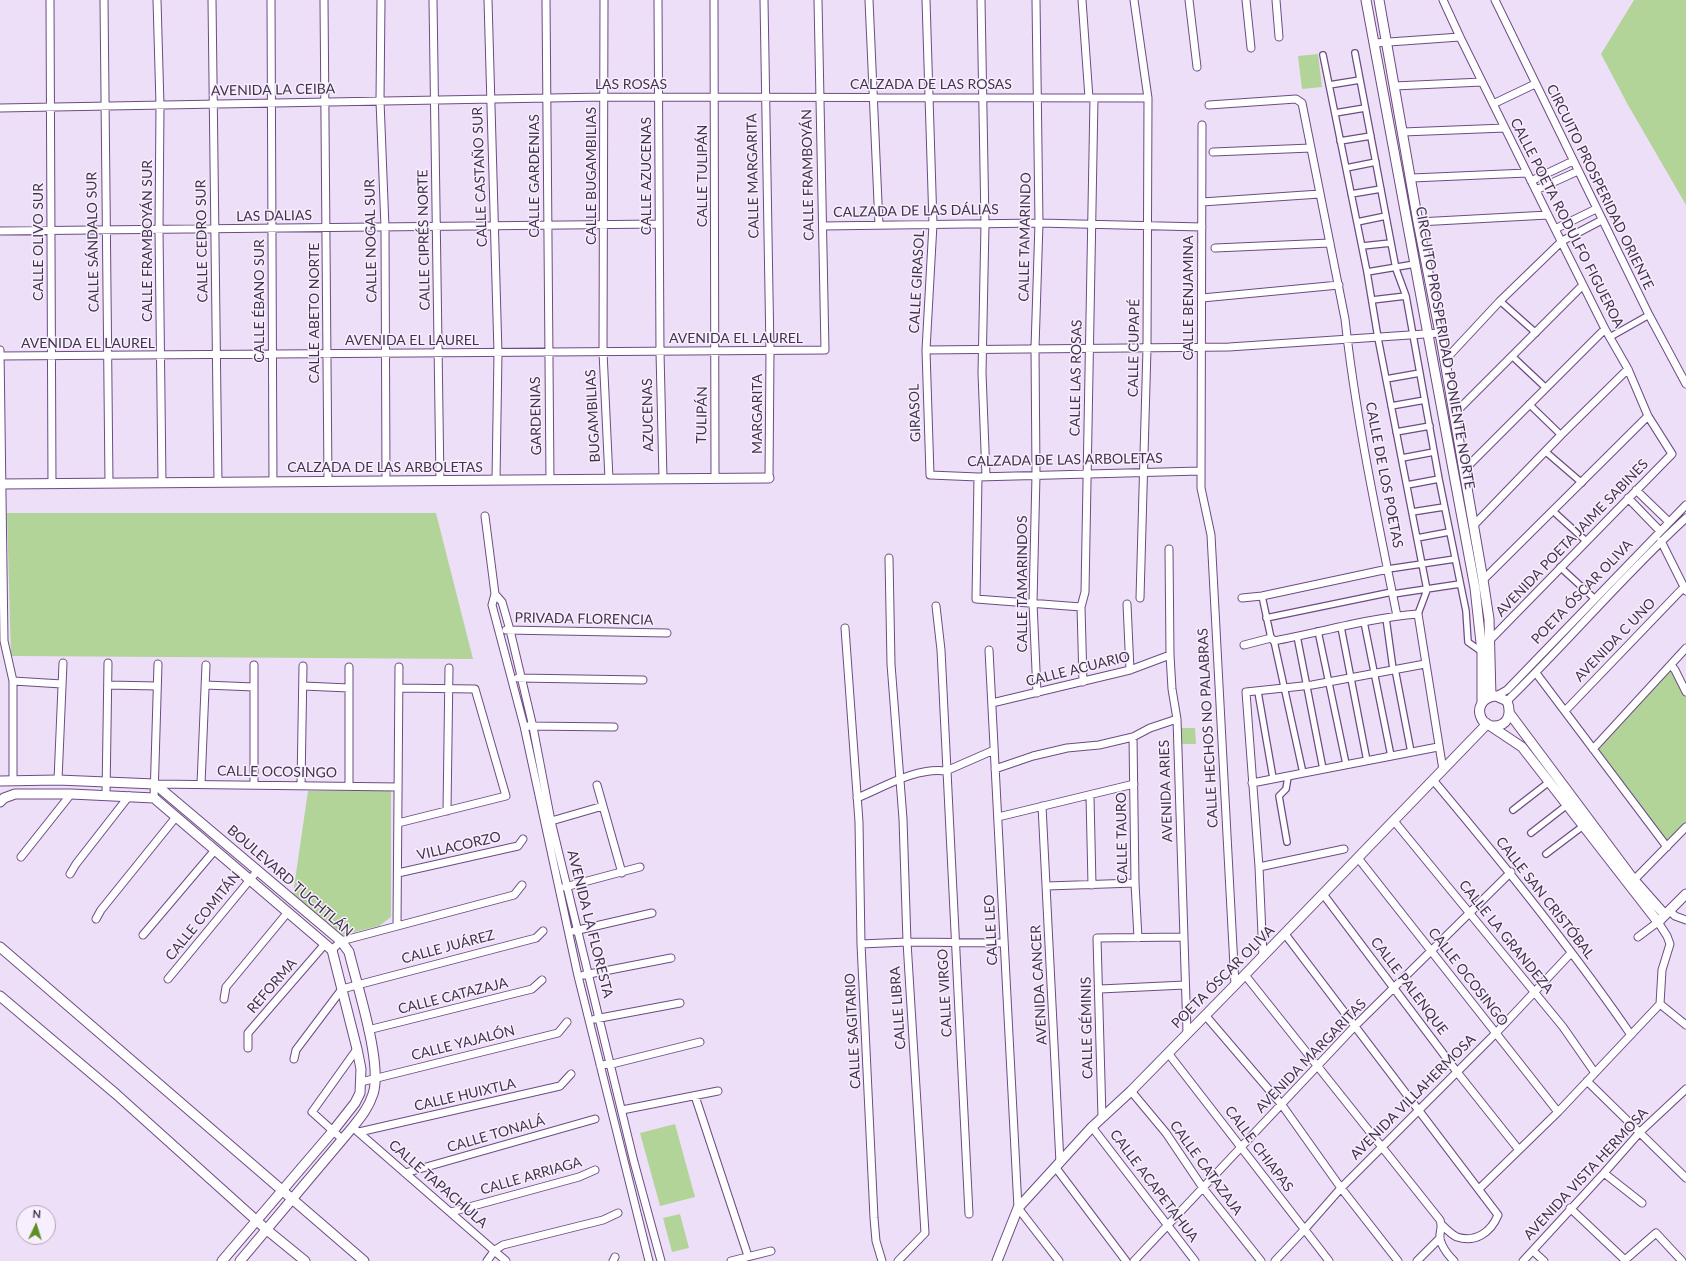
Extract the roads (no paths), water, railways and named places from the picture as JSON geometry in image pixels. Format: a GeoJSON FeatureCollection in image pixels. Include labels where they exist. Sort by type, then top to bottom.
{"type":"FeatureCollection","features":[{"type":"Feature","properties":{"kind":"street","name":"CALLE OLIVO SUR"},"geometry":{"type":"LineString","coordinates":[[50,0],[52,484]]}},
{"type":"Feature","properties":{"kind":"street","name":"CALLE SÁNDALO SUR"},"geometry":{"type":"LineString","coordinates":[[104,0],[109,483]]}},
{"type":"Feature","properties":{"kind":"street","name":"CALLE FRAMBOYÁN SUR"},"geometry":{"type":"LineString","coordinates":[[157,0],[160,105],[162,483]]}},
{"type":"Feature","properties":{"kind":"street","name":"CALLE CEDRO SUR"},"geometry":{"type":"LineString","coordinates":[[212,0],[218,482]]}},
{"type":"Feature","properties":{"kind":"street","name":"CALLE ÉBANO SUR"},"geometry":{"type":"LineString","coordinates":[[271,0],[273,482]]}},
{"type":"Feature","properties":{"kind":"street","name":"CALLE ABETO NORTE"},"geometry":{"type":"LineString","coordinates":[[324,0],[328,481]]}},
{"type":"Feature","properties":{"kind":"street","name":"CALLE NOGAL SUR"},"geometry":{"type":"LineString","coordinates":[[381,0],[380,101],[385,228],[386,481]]}},
{"type":"Feature","properties":{"kind":"street","name":"CALLE CIPRÉS NORTE"},"geometry":{"type":"LineString","coordinates":[[433,0],[440,480]]}},
{"type":"Feature","properties":{"kind":"street","name":"CALLE CASTAÑO SUR"},"geometry":{"type":"LineString","coordinates":[[488,0],[498,353],[496,480]]}},
{"type":"Feature","properties":{"kind":"street","name":"CALLE GARDENIAS"},"geometry":{"type":"LineString","coordinates":[[546,0],[548,352]]}},
{"type":"Feature","properties":{"kind":"street","name":"CALLE BUGAMBILIAS"},"geometry":{"type":"LineString","coordinates":[[603,352],[604,0]]}},
{"type":"Feature","properties":{"kind":"street","name":"CALLE AZUCENAS"},"geometry":{"type":"LineString","coordinates":[[658,0],[660,352]]}},
{"type":"Feature","properties":{"kind":"street","name":"CALLE TULIPÁN"},"geometry":{"type":"LineString","coordinates":[[714,0],[716,351]]}},
{"type":"Feature","properties":{"kind":"street","name":"CALLE MARGARITA"},"geometry":{"type":"LineString","coordinates":[[764,0],[764,97],[770,351]]}},
{"type":"Feature","properties":{"kind":"street","name":"CALLE FRAMBOYÁN"},"geometry":{"type":"LineString","coordinates":[[818,0],[825,350]]}},
{"type":"Feature","properties":{"kind":"street"},"geometry":{"type":"LineString","coordinates":[[869,0],[879,225]]}},
{"type":"Feature","properties":{"kind":"street","name":"CALLE GIRASOL"},"geometry":{"type":"LineString","coordinates":[[926,0],[933,224],[926,350]]}},
{"type":"Feature","properties":{"kind":"street"},"geometry":{"type":"LineString","coordinates":[[981,0],[985,224],[983,349],[986,476]]}},
{"type":"Feature","properties":{"kind":"street","name":"CALLE TAMARINDO"},"geometry":{"type":"LineString","coordinates":[[1036,0],[1039,223],[1035,348],[1036,475]]}},
{"type":"Feature","properties":{"kind":"street","name":"CALLE LAS ROSAS"},"geometry":{"type":"LineString","coordinates":[[1082,0],[1092,98],[1092,224],[1085,592],[1081,607],[1083,682]]}},
{"type":"Feature","properties":{"kind":"street","name":"CALLE CUPAPÉ"},"geometry":{"type":"LineString","coordinates":[[1134,0],[1148,98],[1147,348],[1140,598]]}},
{"type":"Feature","properties":{"kind":"street"},"geometry":{"type":"LineString","coordinates":[[1189,0],[1197,67]]}},
{"type":"Feature","properties":{"kind":"street"},"geometry":{"type":"LineString","coordinates":[[1246,0],[1251,48]]}},
{"type":"Feature","properties":{"kind":"street"},"geometry":{"type":"LineString","coordinates":[[1276,0],[1279,37]]}},
{"type":"Feature","properties":{"kind":"street","name":"CIRCUITO PROSPERIDAD PONIENTE NORTE"},"geometry":{"type":"LineString","coordinates":[[1366,0],[1475,588],[1482,652],[1482,702]]}},
{"type":"Feature","properties":{"kind":"street","name":"CIRCUITO PROSPERIDAD PONIENTE NORTE"},"geometry":{"type":"LineString","coordinates":[[1379,0],[1474,525],[1489,619],[1493,696]]}},
{"type":"Feature","properties":{"kind":"street","name":"CALLE POETA RODULFO FIGUEROA"},"geometry":{"type":"LineString","coordinates":[[1443,0],[1482,82],[1605,329],[1628,369],[1648,416],[1672,454]]}},
{"type":"Feature","properties":{"kind":"street","name":"CIRCUITO PROSPERIDAD ORIENTE"},"geometry":{"type":"LineString","coordinates":[[1495,0],[1596,209],[1649,315],[1686,384]]}},
{"type":"Feature","properties":{"kind":"street"},"geometry":{"type":"LineString","coordinates":[[1375,43],[1460,37]]}},
{"type":"Feature","properties":{"kind":"street"},"geometry":{"type":"LineString","coordinates":[[1355,53],[1396,269],[1406,296],[1414,336],[1444,507],[1466,611],[1468,642],[1482,652]]}},
{"type":"Feature","properties":{"kind":"street"},"geometry":{"type":"LineString","coordinates":[[1323,55],[1362,246],[1378,338],[1427,590],[1418,614],[1438,747],[1443,770]]}},
{"type":"Feature","properties":{"kind":"street"},"geometry":{"type":"LineString","coordinates":[[1329,85],[1360,80]]}},
{"type":"Feature","properties":{"kind":"street"},"geometry":{"type":"LineString","coordinates":[[1394,86],[1482,82]]}},
{"type":"Feature","properties":{"kind":"street"},"geometry":{"type":"LineString","coordinates":[[1493,104],[1535,84]]}},
{"type":"Feature","properties":{"kind":"street","name":"LAS ROSAS"},"geometry":{"type":"LineString","coordinates":[[546,98],[715,97]]}},
{"type":"Feature","properties":{"kind":"street","name":"CALZADA DE LAS ROSAS"},"geometry":{"type":"LineString","coordinates":[[715,97],[1148,98]]}},
{"type":"Feature","properties":{"kind":"street","name":"AVENIDA LA CEIBA"},"geometry":{"type":"LineString","coordinates":[[0,108],[546,98]]}},
{"type":"Feature","properties":{"kind":"street","name":"CALLE DE LOS POETAS"},"geometry":{"type":"LineString","coordinates":[[1209,105],[1296,99],[1302,103],[1339,285],[1368,474],[1397,616]]}},
{"type":"Feature","properties":{"kind":"street"},"geometry":{"type":"LineString","coordinates":[[1335,113],[1366,108]]}},
{"type":"Feature","properties":{"kind":"street","name":"CALLE BENJAMINA"},"geometry":{"type":"LineString","coordinates":[[1200,471],[1202,125]]}},
{"type":"Feature","properties":{"kind":"street"},"geometry":{"type":"LineString","coordinates":[[1403,132],[1505,128]]}},
{"type":"Feature","properties":{"kind":"street"},"geometry":{"type":"LineString","coordinates":[[1340,141],[1371,136]]}},
{"type":"Feature","properties":{"kind":"street"},"geometry":{"type":"LineString","coordinates":[[1213,152],[1311,148]]}},
{"type":"Feature","properties":{"kind":"street"},"geometry":{"type":"LineString","coordinates":[[1531,181],[1573,161]]}},
{"type":"Feature","properties":{"kind":"street"},"geometry":{"type":"LineString","coordinates":[[1346,168],[1376,162]]}},
{"type":"Feature","properties":{"kind":"street"},"geometry":{"type":"LineString","coordinates":[[1536,190],[1578,171]]}},
{"type":"Feature","properties":{"kind":"street"},"geometry":{"type":"LineString","coordinates":[[1412,178],[1527,173]]}},
{"type":"Feature","properties":{"kind":"street"},"geometry":{"type":"LineString","coordinates":[[1351,194],[1381,189]]}},
{"type":"Feature","properties":{"kind":"street"},"geometry":{"type":"LineString","coordinates":[[1202,202],[1320,194]]}},
{"type":"Feature","properties":{"kind":"street"},"geometry":{"type":"LineString","coordinates":[[1556,229],[1596,209]]}},
{"type":"Feature","properties":{"kind":"street"},"geometry":{"type":"LineString","coordinates":[[1418,222],[1548,215]]}},
{"type":"Feature","properties":{"kind":"street"},"geometry":{"type":"LineString","coordinates":[[1357,222],[1386,216]]}},
{"type":"Feature","properties":{"kind":"street"},"geometry":{"type":"LineString","coordinates":[[1445,360],[1500,301],[1562,241],[1602,220]]}},
{"type":"Feature","properties":{"kind":"street","name":"CALZADA DE LAS DÁLIAS"},"geometry":{"type":"LineString","coordinates":[[822,226],[1039,223],[1202,227]]}},
{"type":"Feature","properties":{"kind":"street","name":"LAS DALIAS"},"geometry":{"type":"LineString","coordinates":[[0,231],[659,224]]}},
{"type":"Feature","properties":{"kind":"street"},"geometry":{"type":"LineString","coordinates":[[1215,248],[1330,243]]}},
{"type":"Feature","properties":{"kind":"street"},"geometry":{"type":"LineString","coordinates":[[1362,246],[1391,243]]}},
{"type":"Feature","properties":{"kind":"street"},"geometry":{"type":"LineString","coordinates":[[1367,272],[1396,269],[1415,264]]}},
{"type":"Feature","properties":{"kind":"street"},"geometry":{"type":"LineString","coordinates":[[1202,298],[1339,285]]}},
{"type":"Feature","properties":{"kind":"street"},"geometry":{"type":"LineString","coordinates":[[1454,414],[1583,285]]}},
{"type":"Feature","properties":{"kind":"street"},"geometry":{"type":"LineString","coordinates":[[1372,300],[1406,296]]}},
{"type":"Feature","properties":{"kind":"street"},"geometry":{"type":"LineString","coordinates":[[1500,301],[1536,333]]}},
{"type":"Feature","properties":{"kind":"street"},"geometry":{"type":"LineString","coordinates":[[1610,337],[1649,315]]}},
{"type":"Feature","properties":{"kind":"street"},"geometry":{"type":"LineString","coordinates":[[1464,470],[1605,329]]}},
{"type":"Feature","properties":{"kind":"street"},"geometry":{"type":"LineString","coordinates":[[926,350],[1035,348],[1201,348],[1347,338],[1414,336],[1440,333]]}},
{"type":"Feature","properties":{"kind":"street"},"geometry":{"type":"LineString","coordinates":[[0,350],[2,641],[8,656],[13,681],[13,780]]}},
{"type":"Feature","properties":{"kind":"street","name":"AVENIDA EL LAUREL"},"geometry":{"type":"LineString","coordinates":[[0,356],[825,350]]}},
{"type":"Feature","properties":{"kind":"street","name":"GIRASOL"},"geometry":{"type":"LineString","coordinates":[[926,350],[930,475]]}},
{"type":"Feature","properties":{"kind":"street","name":"TULIPÁN"},"geometry":{"type":"LineString","coordinates":[[715,478],[716,351]]}},
{"type":"Feature","properties":{"kind":"street","name":"MARGARITA"},"geometry":{"type":"LineString","coordinates":[[769,478],[770,351]]}},
{"type":"Feature","properties":{"kind":"street","name":"GARDENIAS"},"geometry":{"type":"LineString","coordinates":[[548,352],[550,480]]}},
{"type":"Feature","properties":{"kind":"street","name":"BUGAMBILIAS"},"geometry":{"type":"LineString","coordinates":[[603,352],[609,479]]}},
{"type":"Feature","properties":{"kind":"street","name":"AZUCENAS"},"geometry":{"type":"LineString","coordinates":[[660,352],[662,479]]}},
{"type":"Feature","properties":{"kind":"street"},"geometry":{"type":"LineString","coordinates":[[1512,356],[1546,388]]}},
{"type":"Feature","properties":{"kind":"street"},"geometry":{"type":"LineString","coordinates":[[1474,525],[1561,435],[1628,369]]}},
{"type":"Feature","properties":{"kind":"street"},"geometry":{"type":"LineString","coordinates":[[1386,379],[1420,373]]}},
{"type":"Feature","properties":{"kind":"street"},"geometry":{"type":"LineString","coordinates":[[1391,406],[1425,400]]}},
{"type":"Feature","properties":{"kind":"street"},"geometry":{"type":"LineString","coordinates":[[1529,404],[1561,435]]}},
{"type":"Feature","properties":{"kind":"street"},"geometry":{"type":"LineString","coordinates":[[1483,580],[1648,416]]}},
{"type":"Feature","properties":{"kind":"street"},"geometry":{"type":"LineString","coordinates":[[1396,432],[1430,426]]}},
{"type":"Feature","properties":{"kind":"street"},"geometry":{"type":"LineString","coordinates":[[1402,458],[1434,452]]}},
{"type":"Feature","properties":{"kind":"street"},"geometry":{"type":"LineString","coordinates":[[1546,452],[1582,482]]}},
{"type":"Feature","properties":{"kind":"street","name":"AVENIDA POETA JAIME SABINES"},"geometry":{"type":"LineString","coordinates":[[1490,640],[1672,454]]}},
{"type":"Feature","properties":{"kind":"street","name":"CALZADA DE LAS ARBOLETAS"},"geometry":{"type":"LineString","coordinates":[[930,475],[978,477],[1200,471]]}},
{"type":"Feature","properties":{"kind":"street","name":"CALLE HECHOS NO PALABRAS"},"geometry":{"type":"LineString","coordinates":[[1200,471],[1201,488],[1211,535],[1235,985]]}},
{"type":"Feature","properties":{"kind":"street","name":"CALLE TAMARINDOS"},"geometry":{"type":"LineString","coordinates":[[1036,475],[1033,603],[1037,693]]}},
{"type":"Feature","properties":{"kind":"street"},"geometry":{"type":"LineString","coordinates":[[978,477],[976,599],[1081,607]]}},
{"type":"Feature","properties":{"kind":"street","name":"CALZADA DE LAS ARBOLETAS"},"geometry":{"type":"LineString","coordinates":[[1,484],[769,478]]}},
{"type":"Feature","properties":{"kind":"street"},"geometry":{"type":"LineString","coordinates":[[1407,485],[1439,480]]}},
{"type":"Feature","properties":{"kind":"street"},"geometry":{"type":"LineString","coordinates":[[1636,490],[1669,522]]}},
{"type":"Feature","properties":{"kind":"street"},"geometry":{"type":"LineString","coordinates":[[1628,498],[1660,531]]}},
{"type":"Feature","properties":{"kind":"street","name":"POETA ÓSCAR OLIVA"},"geometry":{"type":"LineString","coordinates":[[1493,696],[1506,690],[1686,505]]}},
{"type":"Feature","properties":{"kind":"street"},"geometry":{"type":"LineString","coordinates":[[1412,512],[1444,507]]}},
{"type":"Feature","properties":{"kind":"street"},"geometry":{"type":"LineString","coordinates":[[1553,511],[1586,541]]}},
{"type":"Feature","properties":{"kind":"street","name":"AVENIDA LA FLORESTA"},"geometry":{"type":"LineString","coordinates":[[485,516],[495,594],[492,605],[500,630],[524,726],[532,770],[568,887],[622,1110],[661,1261]]}},
{"type":"Feature","properties":{"kind":"street","name":"POETA ÓSCAR OLIVA"},"geometry":{"type":"LineString","coordinates":[[1507,701],[1536,673],[1661,541],[1686,518]]}},
{"type":"Feature","properties":{"kind":"street"},"geometry":{"type":"LineString","coordinates":[[1417,538],[1449,532]]}},
{"type":"Feature","properties":{"kind":"street"},"geometry":{"type":"LineString","coordinates":[[1661,541],[1685,589]]}},
{"type":"Feature","properties":{"kind":"street","name":"AVENIDA ARIES"},"geometry":{"type":"LineString","coordinates":[[1169,549],[1170,655],[1172,689],[1177,720],[1187,1032]]}},
{"type":"Feature","properties":{"kind":"street","name":"CALLE LIBRA"},"geometry":{"type":"LineString","coordinates":[[889,558],[892,664],[900,780],[907,942],[925,1233],[898,1261]]}},
{"type":"Feature","properties":{"kind":"street"},"geometry":{"type":"LineString","coordinates":[[1242,598],[1262,596],[1388,569],[1455,559]]}},
{"type":"Feature","properties":{"kind":"street"},"geometry":{"type":"LineString","coordinates":[[1560,567],[1594,599]]}},
{"type":"Feature","properties":{"kind":"street"},"geometry":{"type":"LineString","coordinates":[[1266,618],[1393,593],[1427,590],[1460,584]]}},
{"type":"Feature","properties":{"kind":"street","name":"AVENIDA C UNO"},"geometry":{"type":"LineString","coordinates":[[1565,711],[1685,589]]}},
{"type":"Feature","properties":{"kind":"street","name":"AVENIDA LA FLORESTA"},"geometry":{"type":"LineString","coordinates":[[495,594],[502,602],[510,630],[532,726],[558,887],[578,976],[649,1261]]}},
{"type":"Feature","properties":{"kind":"street"},"geometry":{"type":"LineString","coordinates":[[1262,596],[1303,773]]}},
{"type":"Feature","properties":{"kind":"street"},"geometry":{"type":"LineString","coordinates":[[1127,604],[1130,670]]}},
{"type":"Feature","properties":{"kind":"street","name":"CALLE VIRGO"},"geometry":{"type":"LineString","coordinates":[[936,606],[941,650],[969,1214]]}},
{"type":"Feature","properties":{"kind":"street"},"geometry":{"type":"LineString","coordinates":[[1244,645],[1397,616],[1418,614]]}},
{"type":"Feature","properties":{"kind":"street"},"geometry":{"type":"LineString","coordinates":[[1386,618],[1394,669],[1411,752]]}},
{"type":"Feature","properties":{"kind":"street"},"geometry":{"type":"LineString","coordinates":[[1364,622],[1373,673],[1391,756]]}},
{"type":"Feature","properties":{"kind":"street"},"geometry":{"type":"LineString","coordinates":[[1342,626],[1366,761]]}},
{"type":"Feature","properties":{"kind":"street","name":"CALLE SAGITARIO"},"geometry":{"type":"LineString","coordinates":[[845,628],[857,798],[861,944],[874,1218],[876,1241],[882,1261]]}},
{"type":"Feature","properties":{"kind":"street","name":"PRIVADA FLORENCIA"},"geometry":{"type":"LineString","coordinates":[[500,630],[667,633]]}},
{"type":"Feature","properties":{"kind":"street"},"geometry":{"type":"LineString","coordinates":[[1318,631],[1346,764]]}},
{"type":"Feature","properties":{"kind":"street"},"geometry":{"type":"LineString","coordinates":[[1296,636],[1323,769]]}},
{"type":"Feature","properties":{"kind":"street"},"geometry":{"type":"LineString","coordinates":[[1593,749],[1686,648]]}},
{"type":"Feature","properties":{"kind":"street","name":"CALLE LEO"},"geometry":{"type":"LineString","coordinates":[[989,650],[1018,1208]]}},
{"type":"Feature","properties":{"kind":"street","name":"CALLE ACUARIO"},"geometry":{"type":"LineString","coordinates":[[992,703],[1130,670],[1170,655]]}},
{"type":"Feature","properties":{"kind":"street"},"geometry":{"type":"LineString","coordinates":[[58,780],[62,663]]}},
{"type":"Feature","properties":{"kind":"street"},"geometry":{"type":"LineString","coordinates":[[106,795],[108,663]]}},
{"type":"Feature","properties":{"kind":"street"},"geometry":{"type":"LineString","coordinates":[[0,802],[4,798],[15,794],[106,795],[154,798],[158,664]]}},
{"type":"Feature","properties":{"kind":"street"},"geometry":{"type":"LineString","coordinates":[[200,784],[206,664]]}},
{"type":"Feature","properties":{"kind":"street"},"geometry":{"type":"LineString","coordinates":[[1263,957],[1259,867],[1246,692],[1258,692],[1283,687],[1306,685],[1425,664]]}},
{"type":"Feature","properties":{"kind":"street"},"geometry":{"type":"LineString","coordinates":[[254,665],[254,785]]}},
{"type":"Feature","properties":{"kind":"street"},"geometry":{"type":"LineString","coordinates":[[1671,665],[1686,692]]}},
{"type":"Feature","properties":{"kind":"street"},"geometry":{"type":"LineString","coordinates":[[301,786],[304,666]]}},
{"type":"Feature","properties":{"kind":"street"},"geometry":{"type":"LineString","coordinates":[[349,667],[349,786]]}},
{"type":"Feature","properties":{"kind":"street"},"geometry":{"type":"LineString","coordinates":[[397,926],[399,667]]}},
{"type":"Feature","properties":{"kind":"street"},"geometry":{"type":"LineString","coordinates":[[447,811],[449,668]]}},
{"type":"Feature","properties":{"kind":"street"},"geometry":{"type":"LineString","coordinates":[[1536,673],[1667,847]]}},
{"type":"Feature","properties":{"kind":"street"},"geometry":{"type":"LineString","coordinates":[[512,678],[643,680]]}},
{"type":"Feature","properties":{"kind":"street"},"geometry":{"type":"LineString","coordinates":[[13,681],[62,684]]}},
{"type":"Feature","properties":{"kind":"street"},"geometry":{"type":"LineString","coordinates":[[108,685],[157,686]]}},
{"type":"Feature","properties":{"kind":"street"},"geometry":{"type":"LineString","coordinates":[[205,685],[254,687]]}},
{"type":"Feature","properties":{"kind":"street"},"geometry":{"type":"LineString","coordinates":[[303,686],[349,688]]}},
{"type":"Feature","properties":{"kind":"street"},"geometry":{"type":"LineString","coordinates":[[398,823],[506,796],[475,689],[399,688]]}},
{"type":"Feature","properties":{"kind":"street"},"geometry":{"type":"LineString","coordinates":[[1258,692],[1273,778]]}},
{"type":"Feature","properties":{"kind":"street"},"geometry":{"type":"LineString","coordinates":[[1480,1188],[1558,1112],[1660,1004],[1662,970],[1670,944],[1658,922],[1522,747],[1480,717],[1479,712],[1482,702],[1493,696],[1507,701],[1510,714],[1634,880],[1668,913],[1686,920]]}},
{"type":"Feature","properties":{"kind":"street"},"geometry":{"type":"LineString","coordinates":[[1490,725],[1501,725],[1510,714]]}},
{"type":"Feature","properties":{"kind":"street"},"geometry":{"type":"LineString","coordinates":[[995,769],[1033,756],[1067,748],[1099,745],[1133,737],[1150,728],[1177,720]]}},
{"type":"Feature","properties":{"kind":"street","name":"POETA ÓSCAR OLIVA"},"geometry":{"type":"LineString","coordinates":[[997,1261],[1018,1208],[1058,1166],[1092,1127],[1168,1053],[1187,1032],[1263,957],[1433,780],[1490,725]]}},
{"type":"Feature","properties":{"kind":"street"},"geometry":{"type":"LineString","coordinates":[[524,726],[614,727]]}},
{"type":"Feature","properties":{"kind":"street","name":"CALLE TAURO"},"geometry":{"type":"LineString","coordinates":[[1133,737],[1135,883],[1138,938]]}},
{"type":"Feature","properties":{"kind":"street"},"geometry":{"type":"LineString","coordinates":[[1252,783],[1438,747]]}},
{"type":"Feature","properties":{"kind":"street"},"geometry":{"type":"LineString","coordinates":[[857,798],[914,774],[926,771],[946,771],[994,750]]}},
{"type":"Feature","properties":{"kind":"street"},"geometry":{"type":"LineString","coordinates":[[532,770],[540,769]]}},
{"type":"Feature","properties":{"kind":"street"},"geometry":{"type":"LineString","coordinates":[[1287,842],[1279,796],[1286,789],[1288,777]]}},
{"type":"Feature","properties":{"kind":"street"},"geometry":{"type":"LineString","coordinates":[[0,782],[13,780],[58,780],[155,784]]}},
{"type":"Feature","properties":{"kind":"street","name":"CALLE SAN CRISTÓBAL"},"geometry":{"type":"LineString","coordinates":[[1433,780],[1511,872],[1606,998],[1631,1035]]}},
{"type":"Feature","properties":{"kind":"street"},"geometry":{"type":"LineString","coordinates":[[1513,810],[1549,782]]}},
{"type":"Feature","properties":{"kind":"street","name":"CALLE OCOSINGO"},"geometry":{"type":"LineString","coordinates":[[155,784],[398,787]]}},
{"type":"Feature","properties":{"kind":"street","name":"BOULEVARD TUCHTLÁN"},"geometry":{"type":"LineString","coordinates":[[155,784],[341,941],[349,952],[375,1058],[374,1092],[367,1109],[355,1130],[342,1139],[240,1261]]}},
{"type":"Feature","properties":{"kind":"street"},"geometry":{"type":"LineString","coordinates":[[998,817],[1090,796],[1134,784]]}},
{"type":"Feature","properties":{"kind":"street"},"geometry":{"type":"LineString","coordinates":[[597,785],[622,872]]}},
{"type":"Feature","properties":{"kind":"street"},"geometry":{"type":"LineString","coordinates":[[21,857],[71,794]]}},
{"type":"Feature","properties":{"kind":"street"},"geometry":{"type":"LineString","coordinates":[[70,874],[76,864],[129,796]]}},
{"type":"Feature","properties":{"kind":"street"},"geometry":{"type":"LineString","coordinates":[[1090,796],[1092,884]]}},
{"type":"Feature","properties":{"kind":"street","name":"BOULEVARD TUCHTLÁN"},"geometry":{"type":"LineString","coordinates":[[154,798],[328,947],[342,989],[357,1049],[361,1082],[360,1093],[355,1104],[222,1261]]}},
{"type":"Feature","properties":{"kind":"street"},"geometry":{"type":"LineString","coordinates":[[1531,833],[1566,804]]}},
{"type":"Feature","properties":{"kind":"street"},"geometry":{"type":"LineString","coordinates":[[547,822],[603,806]]}},
{"type":"Feature","properties":{"kind":"street","name":"AVENIDA CANCER"},"geometry":{"type":"LineString","coordinates":[[1042,806],[1047,886],[1058,1166]]}},
{"type":"Feature","properties":{"kind":"street"},"geometry":{"type":"LineString","coordinates":[[96,918],[176,817]]}},
{"type":"Feature","properties":{"kind":"street","name":"CALLE LA GRANDEZA"},"geometry":{"type":"LineString","coordinates":[[1394,821],[1563,1028],[1595,1072]]}},
{"type":"Feature","properties":{"kind":"street"},"geometry":{"type":"LineString","coordinates":[[1546,854],[1583,826]]}},
{"type":"Feature","properties":{"kind":"street"},"geometry":{"type":"LineString","coordinates":[[1634,880],[1686,827]]}},
{"type":"Feature","properties":{"kind":"street","name":"VILLACORZO"},"geometry":{"type":"LineString","coordinates":[[398,873],[518,846],[523,839]]}},
{"type":"Feature","properties":{"kind":"street"},"geometry":{"type":"LineString","coordinates":[[1259,867],[1344,849]]}},
{"type":"Feature","properties":{"kind":"street"},"geometry":{"type":"LineString","coordinates":[[143,935],[215,850]]}},
{"type":"Feature","properties":{"kind":"street","name":"CALLE OCOSINGO"},"geometry":{"type":"LineString","coordinates":[[1358,858],[1558,1112]]}},
{"type":"Feature","properties":{"kind":"street"},"geometry":{"type":"LineString","coordinates":[[558,887],[568,887],[640,867]]}},
{"type":"Feature","properties":{"kind":"street","name":"CALLE COMITÁN"},"geometry":{"type":"LineString","coordinates":[[168,979],[258,870]]}},
{"type":"Feature","properties":{"kind":"street","name":"AVENIDA MARGARITAS"},"geometry":{"type":"LineString","coordinates":[[1134,1261],[1166,1225],[1282,1105],[1354,1027],[1395,989],[1511,872]]}},
{"type":"Feature","properties":{"kind":"street"},"geometry":{"type":"LineString","coordinates":[[1047,886],[1135,883]]}},
{"type":"Feature","properties":{"kind":"street"},"geometry":{"type":"LineString","coordinates":[[341,941],[514,895],[522,885]]}},
{"type":"Feature","properties":{"kind":"street","name":"CALLE PALENQUE"},"geometry":{"type":"LineString","coordinates":[[1323,894],[1457,1072],[1519,1150]]}},
{"type":"Feature","properties":{"kind":"street"},"geometry":{"type":"LineString","coordinates":[[1638,937],[1658,922],[1686,894]]}},
{"type":"Feature","properties":{"kind":"street"},"geometry":{"type":"LineString","coordinates":[[224,998],[226,987],[288,912]]}},
{"type":"Feature","properties":{"kind":"street"},"geometry":{"type":"LineString","coordinates":[[568,931],[578,931],[652,913]]}},
{"type":"Feature","properties":{"kind":"street","name":"CALLE JUÁREZ"},"geometry":{"type":"LineString","coordinates":[[342,989],[536,938],[543,931]]}},
{"type":"Feature","properties":{"kind":"street"},"geometry":{"type":"LineString","coordinates":[[1245,975],[1441,1222],[1456,1237],[1469,1238],[1482,1236],[1495,1222],[1498,1215],[1480,1188],[1354,1027],[1285,934]]}},
{"type":"Feature","properties":{"kind":"street"},"geometry":{"type":"LineString","coordinates":[[1138,938],[1183,937]]}},
{"type":"Feature","properties":{"kind":"street","name":"CALLE GÉMINIS"},"geometry":{"type":"LineString","coordinates":[[1102,1117],[1100,989],[1097,938],[1138,938]]}},
{"type":"Feature","properties":{"kind":"street","name":"REFORMA"},"geometry":{"type":"LineString","coordinates":[[248,1048],[248,1033],[328,947],[341,941]]}},
{"type":"Feature","properties":{"kind":"street"},"geometry":{"type":"LineString","coordinates":[[861,944],[907,942],[1004,943]]}},
{"type":"Feature","properties":{"kind":"street"},"geometry":{"type":"LineString","coordinates":[[0,947],[364,1261]]}},
{"type":"Feature","properties":{"kind":"street","name":"AVENIDA VILLAHERMOSA"},"geometry":{"type":"LineString","coordinates":[[1275,1261],[1341,1188],[1418,1109],[1496,1033],[1533,991],[1571,953]]}},
{"type":"Feature","properties":{"kind":"street"},"geometry":{"type":"LineString","coordinates":[[578,976],[671,958]]}},
{"type":"Feature","properties":{"kind":"street","name":"CALLE CATAZAJA"},"geometry":{"type":"LineString","coordinates":[[368,1030],[532,990],[542,980]]}},
{"type":"Feature","properties":{"kind":"street"},"geometry":{"type":"LineString","coordinates":[[1100,989],[1185,985]]}},
{"type":"Feature","properties":{"kind":"street"},"geometry":{"type":"LineString","coordinates":[[294,1059],[296,1050],[342,989]]}},
{"type":"Feature","properties":{"kind":"street"},"geometry":{"type":"LineString","coordinates":[[0,996],[116,1094],[266,1230],[305,1261]]}},
{"type":"Feature","properties":{"kind":"street"},"geometry":{"type":"LineString","coordinates":[[589,1021],[680,1002]]}},
{"type":"Feature","properties":{"kind":"street"},"geometry":{"type":"LineString","coordinates":[[1660,1004],[1686,1026]]}},
{"type":"Feature","properties":{"kind":"street"},"geometry":{"type":"LineString","coordinates":[[1205,1015],[1282,1105],[1341,1188],[1398,1261]]}},
{"type":"Feature","properties":{"kind":"street","name":"CALLE YAJALÓN"},"geometry":{"type":"LineString","coordinates":[[361,1082],[558,1033],[567,1022]]}},
{"type":"Feature","properties":{"kind":"street"},"geometry":{"type":"LineString","coordinates":[[600,1065],[612,1064],[700,1042]]}},
{"type":"Feature","properties":{"kind":"street"},"geometry":{"type":"LineString","coordinates":[[342,1139],[312,1112],[357,1049]]}},
{"type":"Feature","properties":{"kind":"street","name":"CALLE CHIAPAS"},"geometry":{"type":"LineString","coordinates":[[1168,1053],[1329,1261]]}},
{"type":"Feature","properties":{"kind":"street","name":"CALLE HUIXTLA"},"geometry":{"type":"LineString","coordinates":[[355,1130],[560,1086],[571,1074]]}},
{"type":"Feature","properties":{"kind":"street"},"geometry":{"type":"LineString","coordinates":[[1587,1081],[1686,1178]]}},
{"type":"Feature","properties":{"kind":"street","name":"AVENIDA VISTA HERMOSA"},"geometry":{"type":"LineString","coordinates":[[1523,1261],[1640,1132],[1686,1089]]}},
{"type":"Feature","properties":{"kind":"street"},"geometry":{"type":"LineString","coordinates":[[622,1110],[718,1091]]}},
{"type":"Feature","properties":{"kind":"street","name":"CALLE CATAZAJA"},"geometry":{"type":"LineString","coordinates":[[1130,1091],[1166,1133],[1203,1188],[1260,1261]]}},
{"type":"Feature","properties":{"kind":"street"},"geometry":{"type":"LineString","coordinates":[[695,1096],[748,1256]]}},
{"type":"Feature","properties":{"kind":"street","name":"CALLE TONALÁ"},"geometry":{"type":"LineString","coordinates":[[405,1173],[595,1118]]}},
{"type":"Feature","properties":{"kind":"street","name":"CALLE ACAPETAHUA"},"geometry":{"type":"LineString","coordinates":[[1092,1127],[1195,1261]]}},
{"type":"Feature","properties":{"kind":"street","name":"CALLE TAPACHULA"},"geometry":{"type":"LineString","coordinates":[[355,1130],[506,1261]]}},
{"type":"Feature","properties":{"kind":"street"},"geometry":{"type":"LineString","coordinates":[[1058,1166],[1126,1261]]}},
{"type":"Feature","properties":{"kind":"street","name":"CALLE ARRIAGA"},"geometry":{"type":"LineString","coordinates":[[451,1212],[579,1177],[595,1170]]}},
{"type":"Feature","properties":{"kind":"street"},"geometry":{"type":"LineString","coordinates":[[1604,1173],[1642,1203]]}},
{"type":"Feature","properties":{"kind":"street"},"geometry":{"type":"LineString","coordinates":[[1018,1208],[1059,1261]]}},
{"type":"Feature","properties":{"kind":"street"},"geometry":{"type":"LineString","coordinates":[[1570,1208],[1625,1260],[1656,1233],[1682,1261]]}},
{"type":"Feature","properties":{"kind":"street"},"geometry":{"type":"LineString","coordinates":[[487,1261],[495,1250],[503,1245],[603,1220],[618,1213]]}},
{"type":"Feature","properties":{"kind":"street"},"geometry":{"type":"LineString","coordinates":[[1441,1222],[1440,1238],[1448,1255],[1454,1261]]}},
{"type":"Feature","properties":{"kind":"street"},"geometry":{"type":"LineString","coordinates":[[1417,1261],[1440,1238]]}},
{"type":"Feature","properties":{"kind":"street"},"geometry":{"type":"LineString","coordinates":[[732,1261],[771,1251]]}},
{"type":"Feature","properties":{"kind":"street"},"geometry":{"type":"LineString","coordinates":[[1533,1251],[1544,1261]]}}]}
